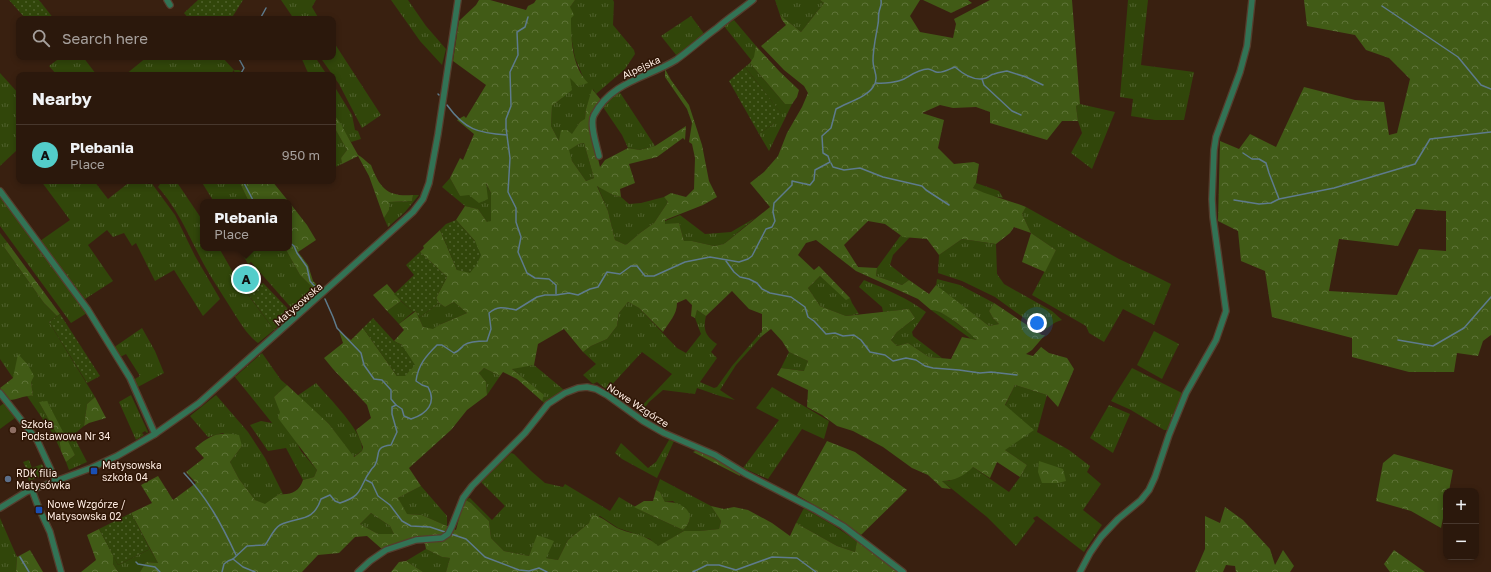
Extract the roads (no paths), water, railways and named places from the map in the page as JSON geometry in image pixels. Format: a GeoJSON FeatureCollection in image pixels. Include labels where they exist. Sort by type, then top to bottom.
{"type":"FeatureCollection","features":[{"type":"Feature","properties":{"kind":"street","name":"Matysowska"},"geometry":{"type":"LineString","coordinates":[[0,508],[18,496],[117,456],[156,434],[199,403],[323,294],[419,206],[426,192],[431,172],[458,0]]}},
{"type":"Feature","properties":{"kind":"street","name":"Alpejska"},"geometry":{"type":"LineString","coordinates":[[599,156],[592,124],[594,116],[605,100],[628,82],[644,74],[662,68],[677,59],[753,0]]}},
{"type":"Feature","properties":{"kind":"street"},"geometry":{"type":"LineString","coordinates":[[1080,572],[1090,553],[1101,537],[1118,519],[1141,500],[1149,490],[1186,393],[1223,324],[1226,311],[1213,217],[1212,199],[1214,150],[1216,137],[1240,72],[1246,46],[1252,0]]}},
{"type":"Feature","properties":{"kind":"street"},"geometry":{"type":"LineString","coordinates":[[0,191],[88,310],[130,378],[156,434]]}},
{"type":"Feature","properties":{"kind":"street","name":"Nowe Wzgórze"},"geometry":{"type":"LineString","coordinates":[[358,572],[370,561],[386,550],[416,540],[442,538],[448,534],[467,492],[525,433],[548,404],[565,393],[578,388],[587,387],[596,389],[607,395],[643,421],[664,433],[715,455],[746,474],[826,516],[843,526],[903,572]]}},
{"type":"Feature","properties":{"kind":"street"},"geometry":{"type":"LineString","coordinates":[[0,393],[37,440],[56,481]]}},
{"type":"Feature","properties":{"kind":"street"},"geometry":{"type":"LineString","coordinates":[[32,490],[50,532],[61,572]]}},
{"type":"Feature","properties":{"kind":"waterway"},"geometry":{"type":"LineString","coordinates":[[222,572],[224,564],[233,559],[247,546],[265,545],[280,525],[305,518],[310,515],[318,507],[321,499],[330,495],[335,501],[340,503],[354,497],[375,465],[378,452],[385,446],[391,445],[397,432],[392,414],[392,407],[396,405],[402,409],[404,416],[411,419],[422,414],[429,407],[431,403],[431,393],[428,387],[416,381],[421,365],[426,357],[437,345],[442,345],[454,353],[469,343],[487,341],[491,329],[489,313],[493,310],[502,308],[516,310],[537,297],[545,295],[569,293],[578,295],[598,287],[607,272],[620,274],[631,266],[637,266],[645,276],[654,276],[685,262],[710,257],[739,262],[752,256],[766,229],[772,227],[775,221],[773,212],[774,203],[792,185],[792,181],[810,185],[814,180],[815,170],[830,162],[828,156],[823,153],[822,136],[831,128],[836,109],[866,94],[875,84],[876,77],[873,56],[881,0]]}},
{"type":"Feature","properties":{"kind":"waterway"},"geometry":{"type":"LineString","coordinates":[[1382,6],[1458,57],[1481,85],[1491,89]]}},
{"type":"Feature","properties":{"kind":"waterway"},"geometry":{"type":"LineString","coordinates":[[262,16],[266,8]]}},
{"type":"Feature","properties":{"kind":"waterway"},"geometry":{"type":"LineString","coordinates":[[528,17],[525,27],[517,32],[518,55],[510,72],[511,106],[506,119],[510,158],[508,192],[516,208],[516,222],[521,237],[518,252],[527,273],[535,278],[549,279],[556,285],[556,294]]}},
{"type":"Feature","properties":{"kind":"waterway"},"geometry":{"type":"LineString","coordinates":[[240,60],[244,68],[242,72]]}},
{"type":"Feature","properties":{"kind":"waterway"},"geometry":{"type":"LineString","coordinates":[[876,83],[898,81],[925,69],[941,72],[955,67],[965,75],[977,79],[987,78],[993,74],[1007,71],[1026,77],[1043,85]]}},
{"type":"Feature","properties":{"kind":"waterway"},"geometry":{"type":"LineString","coordinates":[[982,79],[984,85],[1012,111],[1021,115]]}},
{"type":"Feature","properties":{"kind":"waterway"},"geometry":{"type":"LineString","coordinates":[[447,105],[460,120],[473,129],[488,133],[507,135]]}},
{"type":"Feature","properties":{"kind":"waterway"},"geometry":{"type":"LineString","coordinates":[[1234,200],[1259,204],[1271,203],[1279,199],[1334,188],[1415,164],[1430,139],[1491,132]]}},
{"type":"Feature","properties":{"kind":"waterway"},"geometry":{"type":"LineString","coordinates":[[1243,153],[1252,159],[1259,159],[1266,163],[1279,199]]}},
{"type":"Feature","properties":{"kind":"waterway"},"geometry":{"type":"LineString","coordinates":[[831,163],[833,167],[844,170],[860,168],[883,177],[922,186],[949,205]]}},
{"type":"Feature","properties":{"kind":"waterway"},"geometry":{"type":"LineString","coordinates":[[245,184],[252,199]]}},
{"type":"Feature","properties":{"kind":"waterway"},"geometry":{"type":"LineString","coordinates":[[292,244],[307,267],[310,281],[319,291]]}},
{"type":"Feature","properties":{"kind":"waterway"},"geometry":{"type":"LineString","coordinates":[[726,261],[734,272],[740,277],[757,283],[762,289],[770,293],[791,297],[805,307],[808,317],[814,321],[826,334],[835,333],[843,336],[854,335],[861,340],[870,352],[885,355],[893,361],[906,358],[916,360],[925,366],[933,368],[1017,375]]}},
{"type":"Feature","properties":{"kind":"waterway"},"geometry":{"type":"LineString","coordinates":[[1398,340],[1433,346],[1464,328],[1491,297]]}},
{"type":"Feature","properties":{"kind":"waterway"},"geometry":{"type":"LineString","coordinates":[[325,299],[337,328],[361,353],[364,365],[374,379],[382,380],[391,390],[391,399],[396,405]]}},
{"type":"Feature","properties":{"kind":"waterway"},"geometry":{"type":"LineString","coordinates":[[184,473],[200,492],[213,512],[236,555]]}},
{"type":"Feature","properties":{"kind":"waterway"},"geometry":{"type":"LineString","coordinates":[[366,480],[372,483],[378,496],[390,505],[402,521],[411,526],[430,527],[466,539],[485,557],[519,570],[529,571],[539,568],[547,572]]}},
{"type":"Feature","properties":{"kind":"waterway"},"geometry":{"type":"LineString","coordinates":[[20,557],[29,572]]}},
{"type":"Feature","properties":{"kind":"waterway"},"geometry":{"type":"LineString","coordinates":[[693,572],[707,565],[719,565],[736,570],[772,557],[797,558],[816,572]]}},
{"type":"Feature","properties":{"kind":"waterway"},"geometry":{"type":"LineString","coordinates":[[233,559],[243,567],[255,572]]}},
{"type":"Feature","properties":{"kind":"waterway"},"geometry":{"type":"LineString","coordinates":[[136,562],[138,564],[155,567],[160,572]]}},
{"type":"Feature","properties":{"kind":"place","name":"Plebania"},"geometry":{"type":"Point","coordinates":[246,279]}},
{"type":"Feature","properties":{"kind":"place","name":"Szkoła Podstawowa Nr 34"},"geometry":{"type":"Point","coordinates":[13,430]}},
{"type":"Feature","properties":{"kind":"place","name":"Matysowska szkoła 04"},"geometry":{"type":"Point","coordinates":[94,471]}},
{"type":"Feature","properties":{"kind":"place","name":"RDK filia Matysówka"},"geometry":{"type":"Point","coordinates":[8,479]}},
{"type":"Feature","properties":{"kind":"place","name":"Nowe Wzgórze / Matysowska 02"},"geometry":{"type":"Point","coordinates":[39,510]}}]}
